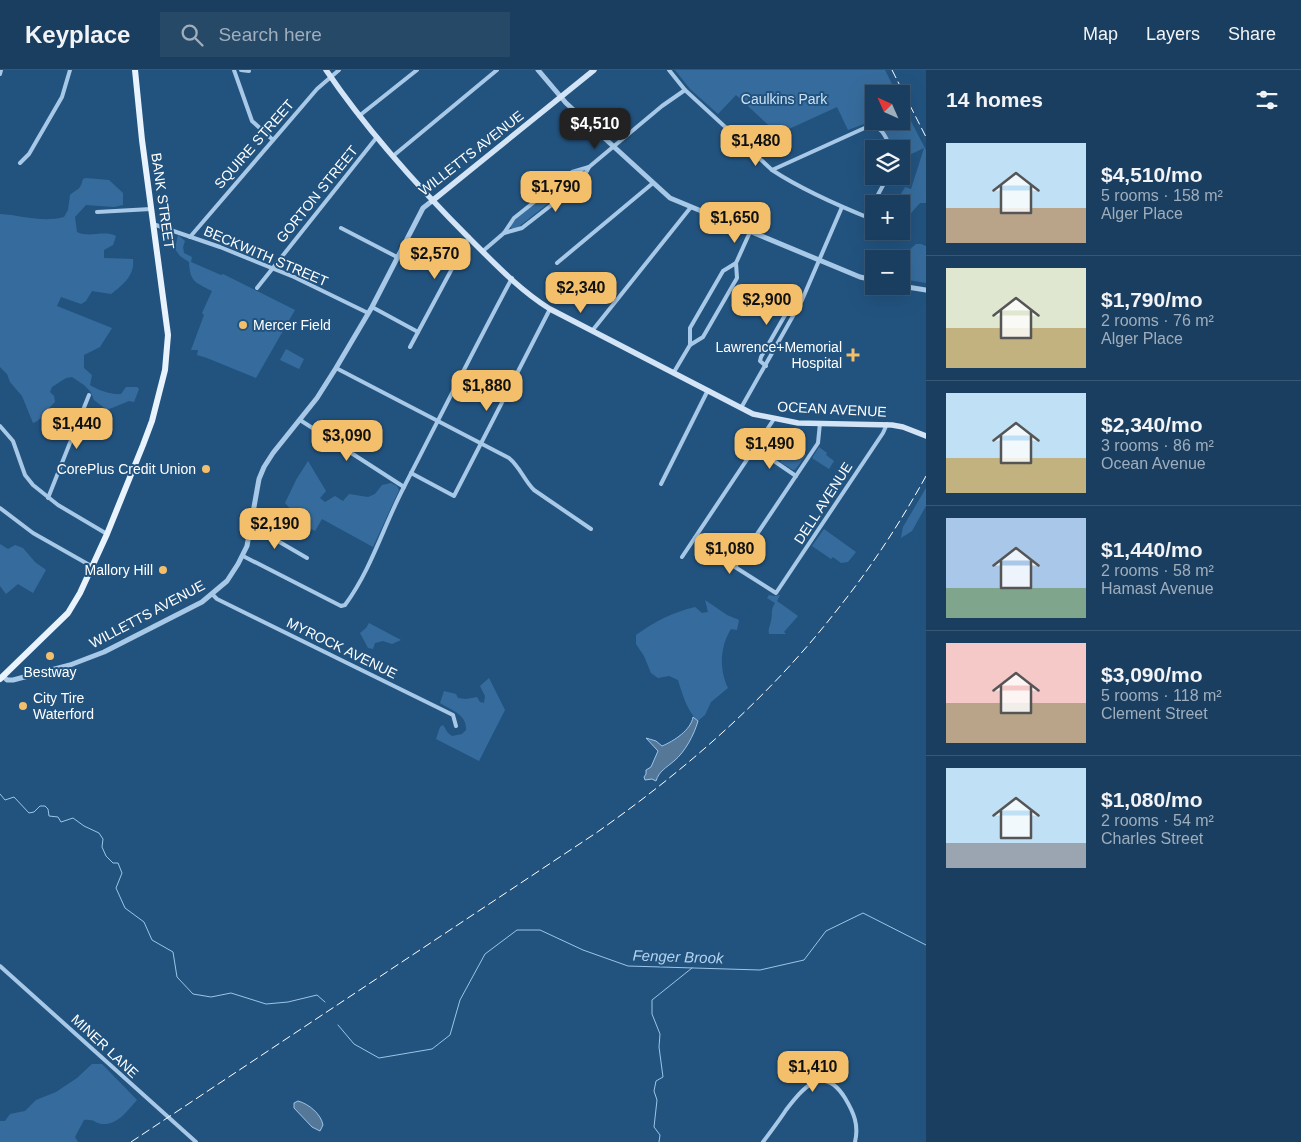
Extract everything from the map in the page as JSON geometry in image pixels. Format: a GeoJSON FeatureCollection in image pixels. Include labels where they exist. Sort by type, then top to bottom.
{"type":"FeatureCollection","features":[{"type":"Feature","properties":{"kind":"main road","name":"BANK STREET"},"geometry":{"type":"LineString","coordinates":[[1,677],[68,613],[80,593],[108,534],[152,421],[165,370],[168,335],[140,131],[135,70]]}},
{"type":"Feature","properties":{"kind":"main road","name":"OCEAN AVENUE"},"geometry":{"type":"LineString","coordinates":[[326,70],[359,116],[432,201],[482,251],[533,297],[550,309],[753,414],[798,423],[887,424],[903,427],[926,436]]}},
{"type":"Feature","properties":{"kind":"main road","name":"WILLETTS AVENUE"},"geometry":{"type":"LineString","coordinates":[[432,201],[594,70]]}},
{"type":"Feature","properties":{"kind":"street"},"geometry":{"type":"LineString","coordinates":[[0,74],[1,70]]}},
{"type":"Feature","properties":{"kind":"street"},"geometry":{"type":"LineString","coordinates":[[20,163],[29,154],[62,96],[70,70]]}},
{"type":"Feature","properties":{"kind":"street"},"geometry":{"type":"LineString","coordinates":[[234,70],[252,121],[273,140]]}},
{"type":"Feature","properties":{"kind":"street"},"geometry":{"type":"LineString","coordinates":[[242,70],[249,71]]}},
{"type":"Feature","properties":{"kind":"street","name":"SQUIRE STREET"},"geometry":{"type":"LineString","coordinates":[[190,236],[317,89],[339,70]]}},
{"type":"Feature","properties":{"kind":"street"},"geometry":{"type":"LineString","coordinates":[[359,116],[417,70]]}},
{"type":"Feature","properties":{"kind":"street"},"geometry":{"type":"LineString","coordinates":[[393,156],[498,70]]}},
{"type":"Feature","properties":{"kind":"street"},"geometry":{"type":"LineString","coordinates":[[538,70],[560,98],[670,198],[865,279]]}},
{"type":"Feature","properties":{"kind":"street"},"geometry":{"type":"LineString","coordinates":[[670,70],[686,90],[772,170],[784,178],[865,217]]}},
{"type":"Feature","properties":{"kind":"street"},"geometry":{"type":"LineString","coordinates":[[482,251],[504,233],[514,218],[572,172],[589,167],[662,106],[686,90]]}},
{"type":"Feature","properties":{"kind":"street"},"geometry":{"type":"LineString","coordinates":[[772,170],[869,126],[877,127],[881,130],[886,140]]}},
{"type":"Feature","properties":{"kind":"street","name":"GORTON STREET"},"geometry":{"type":"LineString","coordinates":[[257,288],[377,137]]}},
{"type":"Feature","properties":{"kind":"street"},"geometry":{"type":"LineString","coordinates":[[504,233],[522,228],[530,222],[581,182],[589,167]]}},
{"type":"Feature","properties":{"kind":"street"},"geometry":{"type":"LineString","coordinates":[[558,263],[653,183]]}},
{"type":"Feature","properties":{"kind":"street","name":"WILLETTS AVENUE"},"geometry":{"type":"LineString","coordinates":[[1,677],[13,680],[52,671],[92,657],[155,626],[212,594],[230,576],[243,556],[252,526],[257,490],[262,472],[270,458],[321,392],[372,307],[423,208],[432,201]]}},
{"type":"Feature","properties":{"kind":"street"},"geometry":{"type":"LineString","coordinates":[[592,331],[691,207]]}},
{"type":"Feature","properties":{"kind":"street"},"geometry":{"type":"LineString","coordinates":[[741,408],[802,300],[842,207]]}},
{"type":"Feature","properties":{"kind":"street"},"geometry":{"type":"LineString","coordinates":[[97,212],[151,209]]}},
{"type":"Feature","properties":{"kind":"street","name":"BECKWITH STREET"},"geometry":{"type":"LineString","coordinates":[[153,224],[220,247],[294,277],[368,313]]}},
{"type":"Feature","properties":{"kind":"street"},"geometry":{"type":"LineString","coordinates":[[341,228],[397,257]]}},
{"type":"Feature","properties":{"kind":"street"},"geometry":{"type":"LineString","coordinates":[[674,372],[690,345],[703,337],[737,278],[736,263],[750,232]]}},
{"type":"Feature","properties":{"kind":"street"},"geometry":{"type":"LineString","coordinates":[[410,347],[469,237]]}},
{"type":"Feature","properties":{"kind":"street"},"geometry":{"type":"LineString","coordinates":[[690,345],[690,328],[723,271],[736,263]]}},
{"type":"Feature","properties":{"kind":"street"},"geometry":{"type":"LineString","coordinates":[[243,556],[341,606],[345,605],[370,566],[384,527],[512,278]]}},
{"type":"Feature","properties":{"kind":"street"},"geometry":{"type":"LineString","coordinates":[[910,287],[926,290]]}},
{"type":"Feature","properties":{"kind":"street"},"geometry":{"type":"LineString","coordinates":[[766,366],[760,361],[761,357],[792,303],[795,300],[802,300]]}},
{"type":"Feature","properties":{"kind":"street"},"geometry":{"type":"LineString","coordinates":[[372,307],[418,332]]}},
{"type":"Feature","properties":{"kind":"street"},"geometry":{"type":"LineString","coordinates":[[411,473],[454,496],[550,309]]}},
{"type":"Feature","properties":{"kind":"street"},"geometry":{"type":"LineString","coordinates":[[336,368],[509,458],[517,465],[528,484],[534,490],[591,529]]}},
{"type":"Feature","properties":{"kind":"street"},"geometry":{"type":"LineString","coordinates":[[660,484],[708,390]]}},
{"type":"Feature","properties":{"kind":"street"},"geometry":{"type":"LineString","coordinates":[[48,498],[89,395]]}},
{"type":"Feature","properties":{"kind":"street"},"geometry":{"type":"LineString","coordinates":[[682,557],[774,419]]}},
{"type":"Feature","properties":{"kind":"street"},"geometry":{"type":"LineString","coordinates":[[300,420],[404,487]]}},
{"type":"Feature","properties":{"kind":"street"},"geometry":{"type":"LineString","coordinates":[[695,538],[735,567],[818,443],[820,424]]}},
{"type":"Feature","properties":{"kind":"street","name":"DELL AVENUE"},"geometry":{"type":"LineString","coordinates":[[735,567],[776,593],[883,433],[887,424]]}},
{"type":"Feature","properties":{"kind":"street"},"geometry":{"type":"LineString","coordinates":[[0,426],[13,440],[29,480],[48,498],[85,522],[108,534]]}},
{"type":"Feature","properties":{"kind":"street"},"geometry":{"type":"LineString","coordinates":[[755,448],[796,476]]}},
{"type":"Feature","properties":{"kind":"street"},"geometry":{"type":"LineString","coordinates":[[0,508],[34,533],[93,567]]}},
{"type":"Feature","properties":{"kind":"street"},"geometry":{"type":"LineString","coordinates":[[252,526],[307,558]]}},
{"type":"Feature","properties":{"kind":"street","name":"MYROCK AVENUE"},"geometry":{"type":"LineString","coordinates":[[212,594],[224,602],[453,715],[456,726]]}},
{"type":"Feature","properties":{"kind":"street","name":"MINER LANE"},"geometry":{"type":"LineString","coordinates":[[0,966],[196,1142]]}},
{"type":"Feature","properties":{"kind":"street"},"geometry":{"type":"LineString","coordinates":[[763,1142],[799,1093],[807,1085],[820,1081],[833,1084],[839,1089],[853,1112],[857,1122],[855,1142]]}},
{"type":"Feature","properties":{"kind":"green space","name":"Caulkins Park"},"geometry":{"type":"Polygon","coordinates":[[[675,70],[885,70],[892,85],[865,85],[865,124],[848,130],[837,107],[778,134],[736,95],[718,114],[690,89],[675,70]]]}},
{"type":"Feature","properties":{"kind":"green space","name":"Caulkins Park"},"geometry":{"type":"Polygon","coordinates":[[[910,119],[926,150],[926,203],[920,203],[910,214],[910,195],[900,195],[905,187],[911,189],[924,148],[910,155],[910,140],[888,140],[882,130],[910,130],[910,119]]]}},
{"type":"Feature","properties":{"kind":"green space"},"geometry":{"type":"Polygon","coordinates":[[[582,170],[584,172],[580,178],[517,228],[512,229],[510,226],[518,217],[570,176],[582,170]]]}},
{"type":"Feature","properties":{"kind":"green space"},"geometry":{"type":"Polygon","coordinates":[[[83,179],[109,180],[123,193],[123,205],[114,207],[86,205],[75,217],[77,232],[116,236],[113,245],[104,250],[104,258],[133,259],[132,270],[124,283],[111,294],[92,291],[86,301],[81,304],[61,297],[57,306],[112,328],[100,347],[84,355],[84,368],[92,375],[90,385],[113,394],[121,394],[126,387],[137,387],[139,389],[134,402],[129,401],[107,410],[94,400],[90,391],[84,385],[72,377],[66,378],[52,387],[50,392],[54,396],[55,402],[42,417],[33,423],[22,396],[0,367],[0,214],[40,219],[64,217],[68,210],[70,195],[81,186],[83,179]]]}},
{"type":"Feature","properties":{"kind":"green space","name":"Mercer Field"},"geometry":{"type":"Polygon","coordinates":[[[178,235],[185,241],[184,253],[192,257],[191,262],[221,275],[223,274],[295,310],[256,378],[197,355],[198,350],[191,350],[204,315],[202,313],[212,291],[192,278],[189,262],[180,256],[175,249],[178,235]]]}},
{"type":"Feature","properties":{"kind":"green space"},"geometry":{"type":"Polygon","coordinates":[[[916,244],[926,246],[926,283],[910,280],[909,250],[916,244]]]}},
{"type":"Feature","properties":{"kind":"green space"},"geometry":{"type":"Polygon","coordinates":[[[286,349],[304,359],[299,369],[280,360],[286,349]]]}},
{"type":"Feature","properties":{"kind":"green space"},"geometry":{"type":"Polygon","coordinates":[[[819,447],[834,461],[829,469],[812,458],[819,447]]]}},
{"type":"Feature","properties":{"kind":"green space"},"geometry":{"type":"Polygon","coordinates":[[[788,451],[797,456],[801,456],[804,453],[806,455],[795,470],[780,462],[788,451]]]}},
{"type":"Feature","properties":{"kind":"green space"},"geometry":{"type":"Polygon","coordinates":[[[308,461],[326,491],[320,498],[325,502],[335,496],[343,501],[349,494],[368,497],[375,494],[382,485],[391,483],[397,486],[399,490],[373,547],[322,519],[315,531],[300,523],[294,525],[286,521],[293,512],[285,503],[308,461]]]}},
{"type":"Feature","properties":{"kind":"green space"},"geometry":{"type":"Polygon","coordinates":[[[926,488],[926,506],[912,531],[901,538],[903,527],[926,488]]]}},
{"type":"Feature","properties":{"kind":"green space"},"geometry":{"type":"Polygon","coordinates":[[[824,529],[856,552],[848,562],[841,563],[833,557],[831,559],[812,546],[824,529]]]}},
{"type":"Feature","properties":{"kind":"green space"},"geometry":{"type":"Polygon","coordinates":[[[0,544],[8,549],[15,545],[23,548],[35,562],[46,570],[33,593],[18,584],[6,594],[0,586],[0,544]]]}},
{"type":"Feature","properties":{"kind":"green space"},"geometry":{"type":"Polygon","coordinates":[[[769,595],[780,595],[777,601],[798,616],[784,632],[786,634],[769,634],[772,610],[775,603],[767,598],[769,595]]]}},
{"type":"Feature","properties":{"kind":"green space"},"geometry":{"type":"Polygon","coordinates":[[[705,600],[727,615],[739,620],[737,630],[731,629],[727,636],[723,650],[723,673],[728,688],[711,702],[705,715],[698,721],[688,707],[678,680],[669,676],[658,678],[651,673],[644,656],[636,644],[636,635],[664,618],[686,609],[695,607],[702,613],[708,612],[705,600]]]}},
{"type":"Feature","properties":{"kind":"green space"},"geometry":{"type":"Polygon","coordinates":[[[369,623],[401,640],[392,644],[383,641],[375,643],[373,649],[368,648],[360,633],[369,623]]]}},
{"type":"Feature","properties":{"kind":"green space"},"geometry":{"type":"Polygon","coordinates":[[[489,678],[505,710],[479,761],[436,739],[440,727],[443,725],[452,736],[462,734],[466,730],[466,725],[461,716],[440,703],[444,691],[456,694],[458,698],[477,697],[480,702],[484,703],[485,696],[480,686],[489,678]]]}},
{"type":"Feature","properties":{"kind":"green space"},"geometry":{"type":"Polygon","coordinates":[[[92,1064],[102,1064],[137,1100],[122,1116],[108,1124],[84,1120],[75,1137],[78,1142],[0,1142],[0,1121],[5,1121],[10,1114],[25,1111],[36,1100],[56,1092],[77,1078],[92,1064]]]}},
{"type":"Feature","properties":{"kind":"shaded area"},"geometry":{"type":"Polygon","coordinates":[[[693,717],[698,721],[692,737],[682,753],[661,772],[656,781],[652,779],[645,780],[646,770],[651,767],[658,751],[646,738],[656,741],[662,746],[685,731],[692,722],[693,717]]]}},
{"type":"Feature","properties":{"kind":"shaded area"},"geometry":{"type":"Polygon","coordinates":[[[298,1101],[317,1113],[323,1125],[320,1131],[312,1127],[294,1108],[294,1103],[298,1101]]]}},
{"type":"Feature","properties":{"kind":"waterway","name":"Fenger Brook"},"geometry":{"type":"LineString","coordinates":[[0,794],[5,800],[14,797],[29,813],[34,812],[40,806],[45,806],[48,809],[49,816],[58,817],[61,822],[73,818],[99,833],[103,839],[102,847],[106,856],[113,863],[118,863],[122,873],[116,888],[125,908],[144,922],[152,940],[173,952],[177,977],[193,994],[211,997],[231,993],[266,1004],[288,1002],[317,995],[325,1002]]}},
{"type":"Feature","properties":{"kind":"waterway","name":"Fenger Brook"},"geometry":{"type":"LineString","coordinates":[[338,1025],[354,1044],[379,1058],[432,1049],[450,1035],[460,1000],[485,954],[517,930],[540,930],[583,950],[628,966],[760,970],[804,960],[826,931],[863,913],[926,945]]}},
{"type":"Feature","properties":{"kind":"waterway"},"geometry":{"type":"LineString","coordinates":[[659,1142],[660,1135],[654,1127],[657,1100],[654,1091],[656,1081],[663,1077],[659,1047],[660,1034],[652,1014],[652,1000],[692,968]]}},
{"type":"Feature","properties":{"kind":"railway"},"geometry":{"type":"LineString","coordinates":[[892,70],[926,137]]}},
{"type":"Feature","properties":{"kind":"railway"},"geometry":{"type":"LineString","coordinates":[[131,1142],[596,833],[692,759],[752,705],[780,676],[846,599],[894,530],[926,476]]}},
{"type":"Feature","properties":{"kind":"place","name":"Mercer Field"},"geometry":{"type":"Point","coordinates":[243,325]}},
{"type":"Feature","properties":{"kind":"place","name":"Lawrence+Memorial Hospital"},"geometry":{"type":"Point","coordinates":[853,355]}},
{"type":"Feature","properties":{"kind":"place","name":"CorePlus Credit Union"},"geometry":{"type":"Point","coordinates":[206,469]}},
{"type":"Feature","properties":{"kind":"place","name":"Mallory Hill"},"geometry":{"type":"Point","coordinates":[163,570]}},
{"type":"Feature","properties":{"kind":"place","name":"Bestway"},"geometry":{"type":"Point","coordinates":[50,656]}},
{"type":"Feature","properties":{"kind":"place","name":"City Tire Waterford"},"geometry":{"type":"Point","coordinates":[23,706]}}]}
